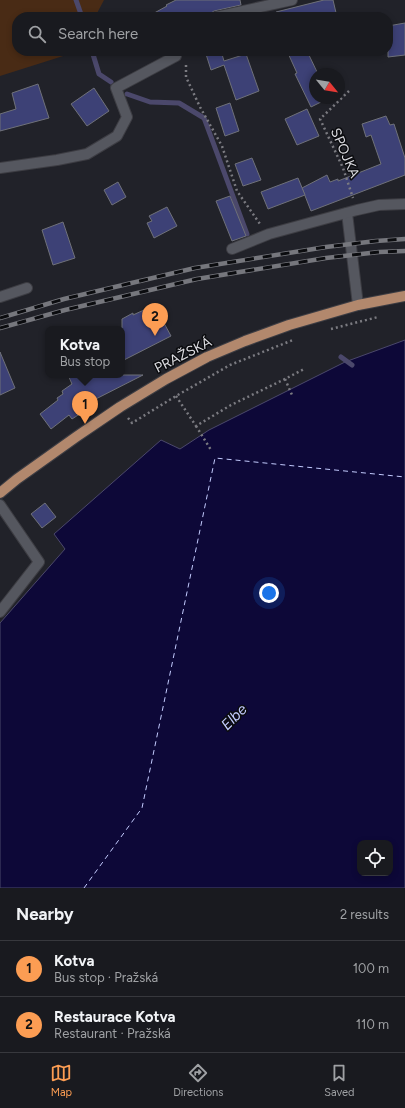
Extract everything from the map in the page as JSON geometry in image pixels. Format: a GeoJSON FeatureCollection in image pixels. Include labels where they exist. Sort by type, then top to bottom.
{"type":"FeatureCollection","features":[{"type":"Feature","properties":{"kind":"main road","name":"PRAŽSKÁ"},"geometry":{"type":"LineString","coordinates":[[0,494],[17,479],[120,407],[166,378],[207,357],[289,325],[358,304],[405,296]]}},
{"type":"Feature","properties":{"kind":"street"},"geometry":{"type":"LineString","coordinates":[[238,12],[292,0]]}},
{"type":"Feature","properties":{"kind":"street"},"geometry":{"type":"LineString","coordinates":[[0,168],[87,154],[117,136],[126,117],[116,88],[176,56]]}},
{"type":"Feature","properties":{"kind":"street"},"geometry":{"type":"LineString","coordinates":[[232,249],[269,234],[379,204],[405,204]]}},
{"type":"Feature","properties":{"kind":"street"},"geometry":{"type":"LineString","coordinates":[[347,213],[358,304]]}},
{"type":"Feature","properties":{"kind":"street"},"geometry":{"type":"LineString","coordinates":[[0,297],[27,288]]}},
{"type":"Feature","properties":{"kind":"street"},"geometry":{"type":"LineString","coordinates":[[0,505],[39,562],[0,612]]}},
{"type":"Feature","properties":{"kind":"path"},"geometry":{"type":"LineString","coordinates":[[186,64],[186,78],[222,146],[237,191],[254,217],[269,234]]}},
{"type":"Feature","properties":{"kind":"path","name":"SPOJKA"},"geometry":{"type":"LineString","coordinates":[[349,91],[320,119],[343,168],[357,210]]}},
{"type":"Feature","properties":{"kind":"path"},"geometry":{"type":"LineString","coordinates":[[325,330],[379,316]]}},
{"type":"Feature","properties":{"kind":"path"},"geometry":{"type":"LineString","coordinates":[[211,450],[176,396],[230,365],[295,339]]}},
{"type":"Feature","properties":{"kind":"path"},"geometry":{"type":"LineString","coordinates":[[196,426],[231,405],[304,369]]}},
{"type":"Feature","properties":{"kind":"path"},"geometry":{"type":"LineString","coordinates":[[285,379],[292,395]]}},
{"type":"Feature","properties":{"kind":"shaded area"},"geometry":{"type":"Polygon","coordinates":[[[0,0],[104,0],[98,12],[12,12],[12,56],[63,56],[0,76],[0,0]]]}},
{"type":"Feature","properties":{"kind":"water","name":"Elbe"},"geometry":{"type":"Polygon","coordinates":[[[405,340],[405,888],[0,888],[0,623],[65,549],[54,534],[161,440],[180,449],[209,430],[345,362],[405,340]]]}},
{"type":"Feature","properties":{"kind":"building"},"geometry":{"type":"Polygon","coordinates":[[[176,0],[240,0],[241,5],[212,12],[156,12],[167,6],[166,5],[176,0]]]}},
{"type":"Feature","properties":{"kind":"building"},"geometry":{"type":"Polygon","coordinates":[[[324,0],[333,0],[336,12],[276,12],[324,0]]]}},
{"type":"Feature","properties":{"kind":"building"},"geometry":{"type":"Polygon","coordinates":[[[405,23],[405,55],[388,57],[393,56],[393,25],[405,23]]]}},
{"type":"Feature","properties":{"kind":"building"},"geometry":{"type":"Polygon","coordinates":[[[207,56],[222,56],[224,61],[240,56],[247,56],[259,91],[236,100],[224,65],[211,70],[207,56]]]}},
{"type":"Feature","properties":{"kind":"building"},"geometry":{"type":"Polygon","coordinates":[[[289,56],[309,56],[315,68],[309,68],[309,103],[295,74],[297,73],[289,56]]]}},
{"type":"Feature","properties":{"kind":"building"},"geometry":{"type":"Polygon","coordinates":[[[38,84],[49,118],[0,131],[0,114],[16,109],[12,93],[38,84]]]}},
{"type":"Feature","properties":{"kind":"building"},"geometry":{"type":"Polygon","coordinates":[[[94,88],[109,111],[87,126],[71,104],[94,88]]]}},
{"type":"Feature","properties":{"kind":"building"},"geometry":{"type":"Polygon","coordinates":[[[230,103],[239,131],[225,136],[216,108],[230,103]]]}},
{"type":"Feature","properties":{"kind":"building"},"geometry":{"type":"Polygon","coordinates":[[[310,104],[317,104],[311,107],[310,104]]]}},
{"type":"Feature","properties":{"kind":"building"},"geometry":{"type":"Polygon","coordinates":[[[307,109],[319,136],[297,145],[285,119],[307,109]]]}},
{"type":"Feature","properties":{"kind":"building"},"geometry":{"type":"Polygon","coordinates":[[[386,116],[390,125],[394,124],[405,158],[405,175],[311,211],[302,188],[327,175],[330,182],[338,179],[338,181],[381,164],[371,135],[366,137],[362,124],[386,116]]]}},
{"type":"Feature","properties":{"kind":"building"},"geometry":{"type":"Polygon","coordinates":[[[252,158],[261,180],[243,186],[235,164],[252,158]]]}},
{"type":"Feature","properties":{"kind":"building"},"geometry":{"type":"Polygon","coordinates":[[[298,178],[305,195],[268,209],[261,192],[298,178]]]}},
{"type":"Feature","properties":{"kind":"building"},"geometry":{"type":"Polygon","coordinates":[[[118,182],[126,197],[112,205],[104,190],[118,182]]]}},
{"type":"Feature","properties":{"kind":"building"},"geometry":{"type":"Polygon","coordinates":[[[230,196],[246,236],[232,241],[216,201],[230,196]]]}},
{"type":"Feature","properties":{"kind":"building"},"geometry":{"type":"Polygon","coordinates":[[[167,207],[177,226],[154,238],[147,223],[152,221],[149,216],[167,207]]]}},
{"type":"Feature","properties":{"kind":"building"},"geometry":{"type":"Polygon","coordinates":[[[63,222],[75,258],[53,265],[42,230],[63,222]]]}},
{"type":"Feature","properties":{"kind":"building"},"geometry":{"type":"Polygon","coordinates":[[[144,310],[148,318],[158,312],[171,336],[125,359],[125,326],[122,326],[122,319],[133,313],[133,315],[144,310]]]}},
{"type":"Feature","properties":{"kind":"building"},"geometry":{"type":"Polygon","coordinates":[[[0,352],[15,388],[0,395],[0,352]]]}},
{"type":"Feature","properties":{"kind":"building"},"geometry":{"type":"Polygon","coordinates":[[[125,375],[143,375],[86,404],[89,408],[72,419],[69,415],[51,429],[40,414],[58,400],[57,398],[63,394],[62,391],[72,384],[69,378],[125,378],[125,375]]]}},
{"type":"Feature","properties":{"kind":"building"},"geometry":{"type":"Polygon","coordinates":[[[45,503],[56,517],[42,528],[31,514],[45,503]]]}},
{"type":"Feature","properties":{"kind":"waterway"},"geometry":{"type":"LineString","coordinates":[[76,0],[80,12]]}},
{"type":"Feature","properties":{"kind":"waterway"},"geometry":{"type":"LineString","coordinates":[[94,56],[99,74],[111,82]]}},
{"type":"Feature","properties":{"kind":"waterway"},"geometry":{"type":"LineString","coordinates":[[127,94],[150,102],[179,103],[204,118],[247,234]]}},
{"type":"Feature","properties":{"kind":"waterway"},"geometry":{"type":"LineString","coordinates":[[341,357],[352,365]]}},
{"type":"Feature","properties":{"kind":"ferry route"},"geometry":{"type":"LineString","coordinates":[[84,888],[142,808],[215,458],[405,477]]}},
{"type":"Feature","properties":{"kind":"railway"},"geometry":{"type":"LineString","coordinates":[[0,318],[64,299],[195,268],[326,247],[405,239]]}},
{"type":"Feature","properties":{"kind":"railway"},"geometry":{"type":"LineString","coordinates":[[0,328],[65,310],[197,279],[326,258],[379,252],[405,251]]}},
{"type":"Feature","properties":{"kind":"place","name":"Restaurace Kotva"},"geometry":{"type":"Point","coordinates":[155,336]}},
{"type":"Feature","properties":{"kind":"place","name":"Kotva"},"geometry":{"type":"Point","coordinates":[85,424]}}]}
